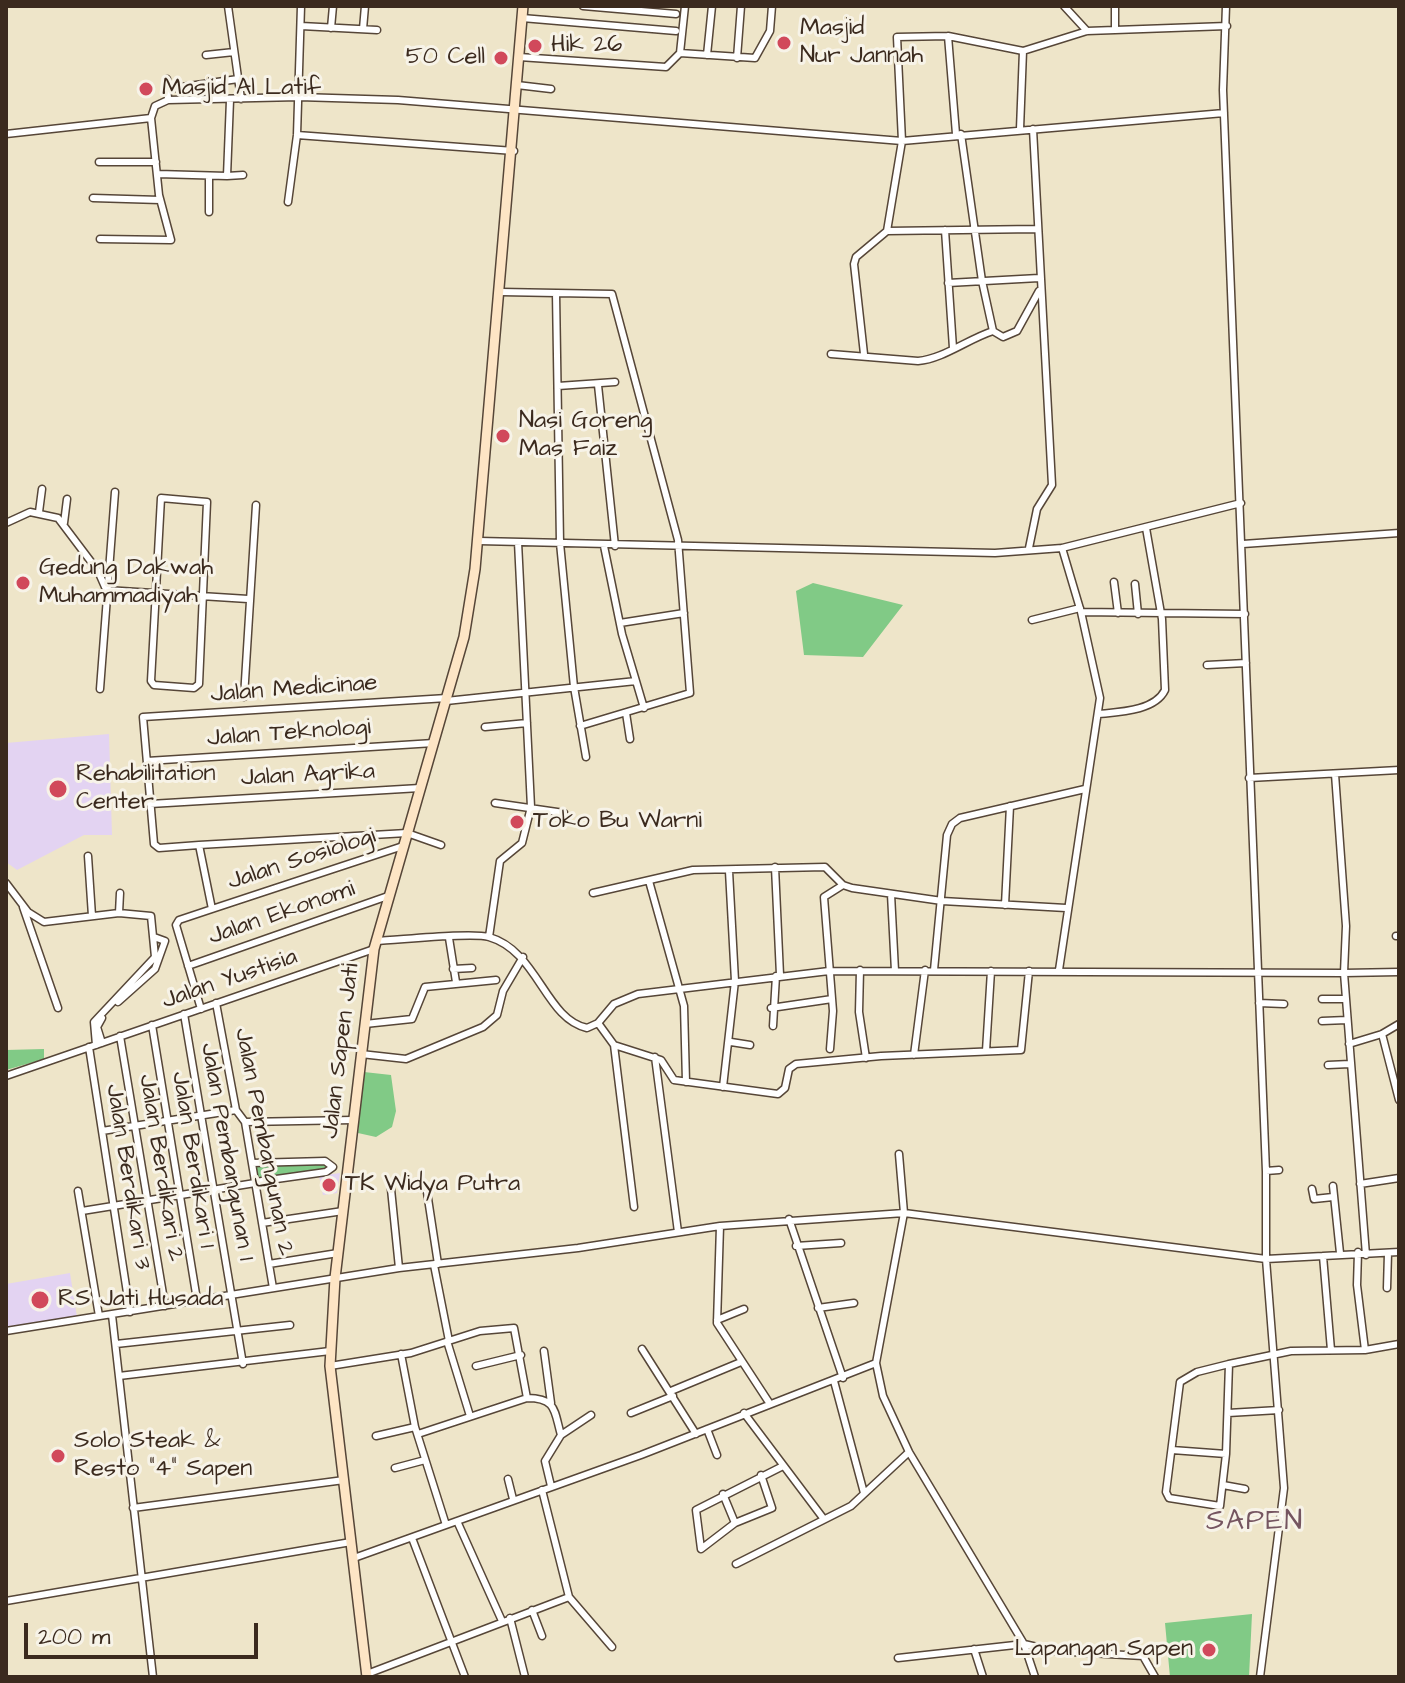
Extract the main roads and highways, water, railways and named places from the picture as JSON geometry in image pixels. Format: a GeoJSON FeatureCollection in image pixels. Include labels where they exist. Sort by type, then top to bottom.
{"type":"FeatureCollection","features":[{"type":"Feature","properties":{"kind":"place","name":"Masjid Nur Jannah"},"geometry":{"type":"Point","coordinates":[784,43]}},
{"type":"Feature","properties":{"kind":"place","name":"Hik 26"},"geometry":{"type":"Point","coordinates":[535,46]}},
{"type":"Feature","properties":{"kind":"place","name":"50 Cell"},"geometry":{"type":"Point","coordinates":[501,58]}},
{"type":"Feature","properties":{"kind":"place","name":"Masjid Al Latif"},"geometry":{"type":"Point","coordinates":[146,89]}},
{"type":"Feature","properties":{"kind":"place","name":"Nasi Goreng Mas Faiz"},"geometry":{"type":"Point","coordinates":[503,436]}},
{"type":"Feature","properties":{"kind":"place","name":"Gedung Dakwah Muhammadiyah"},"geometry":{"type":"Point","coordinates":[23,583]}},
{"type":"Feature","properties":{"kind":"place","name":"Rehabilitation Center"},"geometry":{"type":"Point","coordinates":[58,789]}},
{"type":"Feature","properties":{"kind":"place","name":"Toko Bu Warni"},"geometry":{"type":"Point","coordinates":[517,822]}},
{"type":"Feature","properties":{"kind":"place","name":"TK Widya Putra"},"geometry":{"type":"Point","coordinates":[329,1185]}},
{"type":"Feature","properties":{"kind":"place","name":"RS Jati Husada"},"geometry":{"type":"Point","coordinates":[40,1300]}},
{"type":"Feature","properties":{"kind":"place","name":"Solo Steak & Resto \"4\" Sapen"},"geometry":{"type":"Point","coordinates":[58,1456]}},
{"type":"Feature","properties":{"kind":"place","name":"Lapangan Sapen"},"geometry":{"type":"Point","coordinates":[1209,1650]}},
{"type":"Feature","properties":{"kind":"district","name":"SAPEN"},"geometry":{"type":"Point","coordinates":[1255,1523]}}]}
